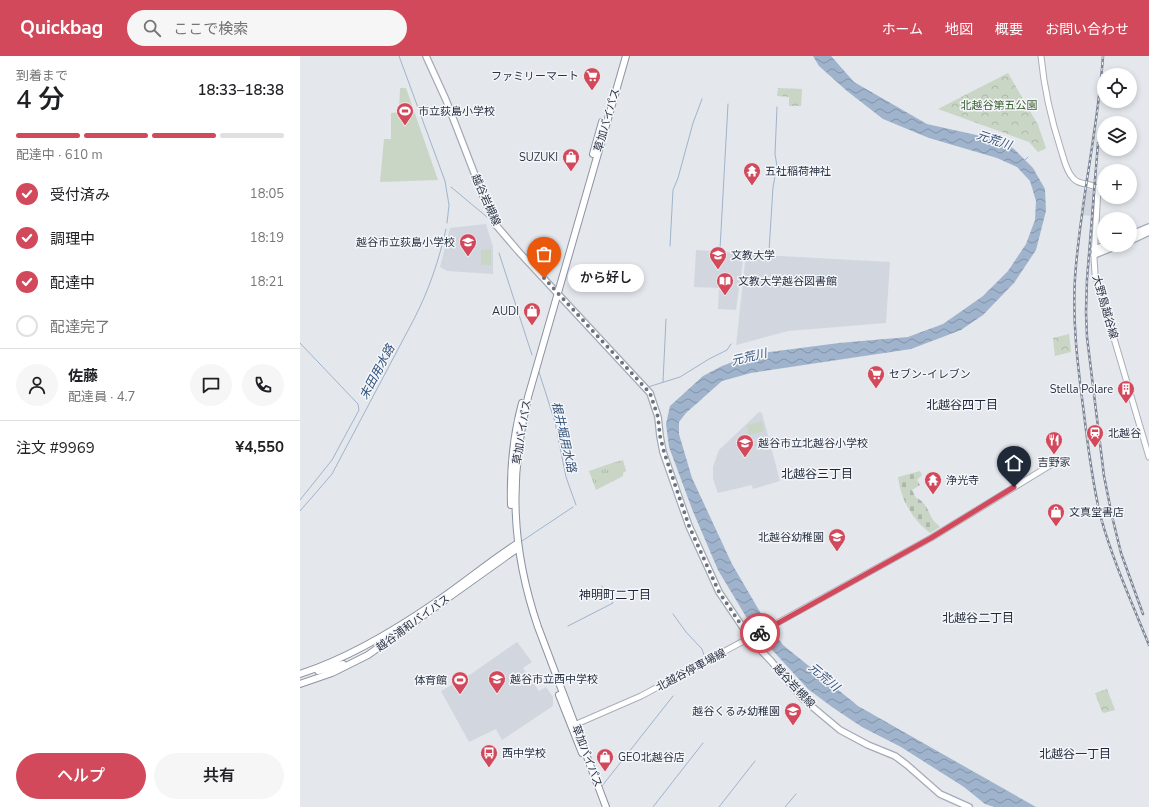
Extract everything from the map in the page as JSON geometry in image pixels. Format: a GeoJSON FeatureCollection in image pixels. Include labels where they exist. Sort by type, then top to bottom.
{"type":"FeatureCollection","features":[{"type":"Feature","properties":{"kind":"highway","name":"草加バイパス"},"geometry":{"type":"LineString","coordinates":[[602,807],[526,588],[516,547],[515,480],[521,426],[528,397],[621,56]]}},
{"type":"Feature","properties":{"kind":"highway","name":"草加バイパス"},"geometry":{"type":"LineString","coordinates":[[556,291],[626,56]]}},
{"type":"Feature","properties":{"kind":"highway","name":"越谷浦和バイパス"},"geometry":{"type":"LineString","coordinates":[[301,674],[340,659],[373,642],[436,602],[516,547]]}},
{"type":"Feature","properties":{"kind":"highway","name":"越谷浦和バイパス"},"geometry":{"type":"LineString","coordinates":[[300,684],[332,673],[368,656],[516,547]]}},
{"type":"Feature","properties":{"kind":"highway"},"geometry":{"type":"LineString","coordinates":[[301,674],[340,666],[360,656]]}},
{"type":"Feature","properties":{"kind":"highway","name":"草加バイパス"},"geometry":{"type":"LineString","coordinates":[[573,725],[606,807]]}},
{"type":"Feature","properties":{"kind":"main road","name":"越谷岩槻線"},"geometry":{"type":"LineString","coordinates":[[426,56],[493,220],[512,244],[650,393],[658,417],[660,436],[664,452],[689,526],[719,592],[751,638],[803,699],[840,730],[868,746],[895,756],[940,794],[969,807]]}},
{"type":"Feature","properties":{"kind":"main road","name":"大野島越谷線"},"geometry":{"type":"LineString","coordinates":[[1041,56],[1045,86],[1053,124],[1069,173],[1074,180],[1095,186],[1098,189],[1094,252],[1095,274],[1149,457]]}},
{"type":"Feature","properties":{"kind":"main road"},"geometry":{"type":"LineString","coordinates":[[1137,232],[1149,226]]}},
{"type":"Feature","properties":{"kind":"main road"},"geometry":{"type":"LineString","coordinates":[[1137,238],[1149,232]]}},
{"type":"Feature","properties":{"kind":"main road","name":"北越谷停車場線"},"geometry":{"type":"LineString","coordinates":[[573,725],[641,696],[751,638],[931,538],[1057,461]]}},
{"type":"Feature","properties":{"kind":"shaded area"},"geometry":{"type":"Polygon","coordinates":[[[1085,188],[1095,193],[1093,216],[1081,215],[1085,188]]]}},
{"type":"Feature","properties":{"kind":"shaded area","name":"越谷市立荻島小学校"},"geometry":{"type":"Polygon","coordinates":[[[486,224],[493,247],[493,274],[447,271],[440,267],[450,228],[486,224]]]}},
{"type":"Feature","properties":{"kind":"shaded area","name":"文教大学"},"geometry":{"type":"Polygon","coordinates":[[[696,250],[744,253],[736,310],[718,309],[719,288],[694,287],[696,250]]]}},
{"type":"Feature","properties":{"kind":"shaded area"},"geometry":{"type":"Polygon","coordinates":[[[746,254],[890,262],[886,323],[788,331],[736,345],[746,254]]]}},
{"type":"Feature","properties":{"kind":"shaded area","name":"越谷市立北越谷小学校"},"geometry":{"type":"Polygon","coordinates":[[[759,412],[762,413],[780,481],[753,489],[752,485],[718,493],[713,479],[713,467],[719,450],[759,412]]]}},
{"type":"Feature","properties":{"kind":"shaded area","name":"越谷市立西中学校"},"geometry":{"type":"Polygon","coordinates":[[[517,642],[532,662],[523,668],[539,691],[546,687],[553,697],[553,706],[502,740],[496,729],[469,742],[441,691],[471,674],[517,642]]]}},
{"type":"Feature","properties":{"kind":"green space","name":"北越谷第五公園"},"geometry":{"type":"Polygon","coordinates":[[[1008,73],[1038,125],[1046,148],[1038,152],[1029,142],[938,109],[1008,73]]]}},
{"type":"Feature","properties":{"kind":"green space","name":"市立荻島小学校"},"geometry":{"type":"Polygon","coordinates":[[[400,88],[406,88],[438,180],[380,182],[384,139],[391,139],[391,113],[399,112],[400,88]]]}},
{"type":"Feature","properties":{"kind":"green space"},"geometry":{"type":"Polygon","coordinates":[[[778,88],[802,89],[801,106],[789,106],[789,97],[777,96],[778,88]]]}},
{"type":"Feature","properties":{"kind":"green space"},"geometry":{"type":"Polygon","coordinates":[[[491,249],[491,265],[481,265],[481,250],[491,249]]]}},
{"type":"Feature","properties":{"kind":"green space"},"geometry":{"type":"Polygon","coordinates":[[[1069,334],[1071,352],[1055,356],[1053,338],[1069,334]]]}},
{"type":"Feature","properties":{"kind":"green space"},"geometry":{"type":"Polygon","coordinates":[[[762,421],[764,431],[749,435],[747,425],[762,421]]]}},
{"type":"Feature","properties":{"kind":"green space"},"geometry":{"type":"Polygon","coordinates":[[[623,460],[626,471],[623,473],[623,476],[596,490],[589,471],[623,460]]]}},
{"type":"Feature","properties":{"kind":"green space"},"geometry":{"type":"Polygon","coordinates":[[[920,471],[922,475],[917,480],[920,485],[912,490],[916,498],[924,504],[933,520],[940,527],[930,533],[918,522],[908,508],[899,485],[898,477],[920,471]]]}},
{"type":"Feature","properties":{"kind":"green space"},"geometry":{"type":"Polygon","coordinates":[[[1107,689],[1115,710],[1104,713],[1102,712],[1095,693],[1107,689]]]}},
{"type":"Feature","properties":{"kind":"water","name":"元荒川"},"geometry":{"type":"Polygon","coordinates":[[[813,56],[831,56],[854,82],[927,124],[1003,141],[1014,149],[1033,168],[1045,189],[1046,211],[1036,250],[1014,283],[983,315],[961,330],[911,349],[751,373],[722,381],[686,413],[679,422],[679,434],[692,478],[732,564],[763,617],[783,645],[858,706],[1036,807],[994,807],[985,804],[964,787],[901,747],[862,727],[808,689],[754,630],[718,570],[692,509],[669,447],[666,424],[670,406],[703,376],[722,366],[754,354],[839,343],[908,337],[943,324],[983,296],[1008,271],[1026,244],[1035,220],[1036,201],[1030,181],[1017,167],[997,158],[929,138],[883,119],[847,91],[819,66],[813,56]]]}},
{"type":"Feature","properties":{"kind":"waterway","name":"末田用水路"},"geometry":{"type":"LineString","coordinates":[[399,56],[445,181],[449,205],[447,223]]}},
{"type":"Feature","properties":{"kind":"waterway"},"geometry":{"type":"LineString","coordinates":[[670,246],[673,190],[678,178],[693,123],[702,99]]}},
{"type":"Feature","properties":{"kind":"waterway"},"geometry":{"type":"LineString","coordinates":[[720,249],[728,104]]}},
{"type":"Feature","properties":{"kind":"waterway"},"geometry":{"type":"LineString","coordinates":[[769,251],[773,187],[777,166],[775,154],[777,107]]}},
{"type":"Feature","properties":{"kind":"waterway"},"geometry":{"type":"LineString","coordinates":[[1024,161],[1028,157]]}},
{"type":"Feature","properties":{"kind":"waterway"},"geometry":{"type":"LineString","coordinates":[[451,187],[487,217]]}},
{"type":"Feature","properties":{"kind":"waterway","name":"末田用水路"},"geometry":{"type":"LineString","coordinates":[[300,511],[332,474],[414,319],[433,275],[446,229]]}},
{"type":"Feature","properties":{"kind":"waterway"},"geometry":{"type":"LineString","coordinates":[[499,253],[532,355]]}},
{"type":"Feature","properties":{"kind":"waterway"},"geometry":{"type":"LineString","coordinates":[[663,382],[666,319]]}},
{"type":"Feature","properties":{"kind":"waterway"},"geometry":{"type":"LineString","coordinates":[[300,343],[358,404],[359,410],[332,460],[300,500]]}},
{"type":"Feature","properties":{"kind":"waterway","name":"元荒川"},"geometry":{"type":"LineString","coordinates":[[648,387],[680,377],[727,350],[731,344]]}},
{"type":"Feature","properties":{"kind":"waterway","name":"根井堀用水路"},"geometry":{"type":"LineString","coordinates":[[539,372],[555,422],[566,477],[576,505]]}},
{"type":"Feature","properties":{"kind":"waterway"},"geometry":{"type":"LineString","coordinates":[[522,541],[573,507]]}},
{"type":"Feature","properties":{"kind":"waterway"},"geometry":{"type":"LineString","coordinates":[[568,626],[613,603],[602,586]]}},
{"type":"Feature","properties":{"kind":"waterway"},"geometry":{"type":"LineString","coordinates":[[673,614],[686,632],[702,649],[704,655]]}},
{"type":"Feature","properties":{"kind":"waterway"},"geometry":{"type":"LineString","coordinates":[[602,786],[673,696]]}},
{"type":"Feature","properties":{"kind":"waterway"},"geometry":{"type":"LineString","coordinates":[[653,807],[703,743]]}},
{"type":"Feature","properties":{"kind":"waterway"},"geometry":{"type":"LineString","coordinates":[[719,807],[755,761]]}},
{"type":"Feature","properties":{"kind":"waterway"},"geometry":{"type":"LineString","coordinates":[[785,807],[796,794]]}},
{"type":"Feature","properties":{"kind":"railway"},"geometry":{"type":"LineString","coordinates":[[1103,56],[1101,84],[1077,250],[1074,314],[1080,386],[1090,458],[1101,518],[1117,566],[1149,645]]}},
{"type":"Feature","properties":{"kind":"railway"},"geometry":{"type":"LineString","coordinates":[[1097,155],[1087,279],[1087,337],[1104,476],[1112,516],[1121,553],[1143,614]]}},
{"type":"Feature","properties":{"kind":"way so far"},"geometry":{"type":"LineString","coordinates":[[544,278],[650,393],[658,417],[661,443],[682,508],[707,566],[719,592],[750,638],[760,633]]}},
{"type":"Feature","properties":{"kind":"place","name":"ファミリーマート"},"geometry":{"type":"Point","coordinates":[592,91]}},
{"type":"Feature","properties":{"kind":"place","name":"市立荻島小学校"},"geometry":{"type":"Point","coordinates":[405,126]}},
{"type":"Feature","properties":{"kind":"place","name":"SUZUKI"},"geometry":{"type":"Point","coordinates":[571,172]}},
{"type":"Feature","properties":{"kind":"place","name":"五社稲荷神社"},"geometry":{"type":"Point","coordinates":[752,186]}},
{"type":"Feature","properties":{"kind":"place","name":"越谷市立荻島小学校"},"geometry":{"type":"Point","coordinates":[468,257]}},
{"type":"Feature","properties":{"kind":"place","name":"文教大学"},"geometry":{"type":"Point","coordinates":[718,270]}},
{"type":"Feature","properties":{"kind":"place","name":"から好し"},"geometry":{"type":"Point","coordinates":[544,278]}},
{"type":"Feature","properties":{"kind":"place","name":"文教大学越谷図書館"},"geometry":{"type":"Point","coordinates":[725,296]}},
{"type":"Feature","properties":{"kind":"place","name":"AUDI"},"geometry":{"type":"Point","coordinates":[532,326]}},
{"type":"Feature","properties":{"kind":"place","name":"セブン-イレブン"},"geometry":{"type":"Point","coordinates":[876,389]}},
{"type":"Feature","properties":{"kind":"place","name":"Stella Polare"},"geometry":{"type":"Point","coordinates":[1126,404]}},
{"type":"Feature","properties":{"kind":"place","name":"北越谷"},"geometry":{"type":"Point","coordinates":[1095,448]}},
{"type":"Feature","properties":{"kind":"place","name":"吉野家"},"geometry":{"type":"Point","coordinates":[1054,455]}},
{"type":"Feature","properties":{"kind":"place","name":"越谷市立北越谷小学校"},"geometry":{"type":"Point","coordinates":[745,458]}},
{"type":"Feature","properties":{"kind":"place","name":"浄光寺"},"geometry":{"type":"Point","coordinates":[933,495]}},
{"type":"Feature","properties":{"kind":"place","name":"文真堂書店"},"geometry":{"type":"Point","coordinates":[1056,527]}},
{"type":"Feature","properties":{"kind":"place","name":"北越谷幼稚園"},"geometry":{"type":"Point","coordinates":[837,552]}},
{"type":"Feature","properties":{"kind":"place","name":"越谷市立西中学校"},"geometry":{"type":"Point","coordinates":[497,694]}},
{"type":"Feature","properties":{"kind":"place","name":"体育館"},"geometry":{"type":"Point","coordinates":[460,695]}},
{"type":"Feature","properties":{"kind":"place","name":"越谷くるみ幼稚園"},"geometry":{"type":"Point","coordinates":[793,726]}},
{"type":"Feature","properties":{"kind":"place","name":"西中学校"},"geometry":{"type":"Point","coordinates":[489,768]}},
{"type":"Feature","properties":{"kind":"place","name":"GEO北越谷店"},"geometry":{"type":"Point","coordinates":[605,772]}},
{"type":"Feature","properties":{"kind":"district","name":"北越谷四丁目"},"geometry":{"type":"Point","coordinates":[962,405]}},
{"type":"Feature","properties":{"kind":"district","name":"北越谷三丁目"},"geometry":{"type":"Point","coordinates":[817,474]}},
{"type":"Feature","properties":{"kind":"district","name":"神明町二丁目"},"geometry":{"type":"Point","coordinates":[615,595]}},
{"type":"Feature","properties":{"kind":"district","name":"北越谷二丁目"},"geometry":{"type":"Point","coordinates":[978,618]}},
{"type":"Feature","properties":{"kind":"district","name":"北越谷一丁目"},"geometry":{"type":"Point","coordinates":[1075,754]}},
{"type":"Feature","properties":{"kind":"route"},"geometry":{"type":"LineString","coordinates":[[760,633],[931,538],[1014,487]]}}]}
